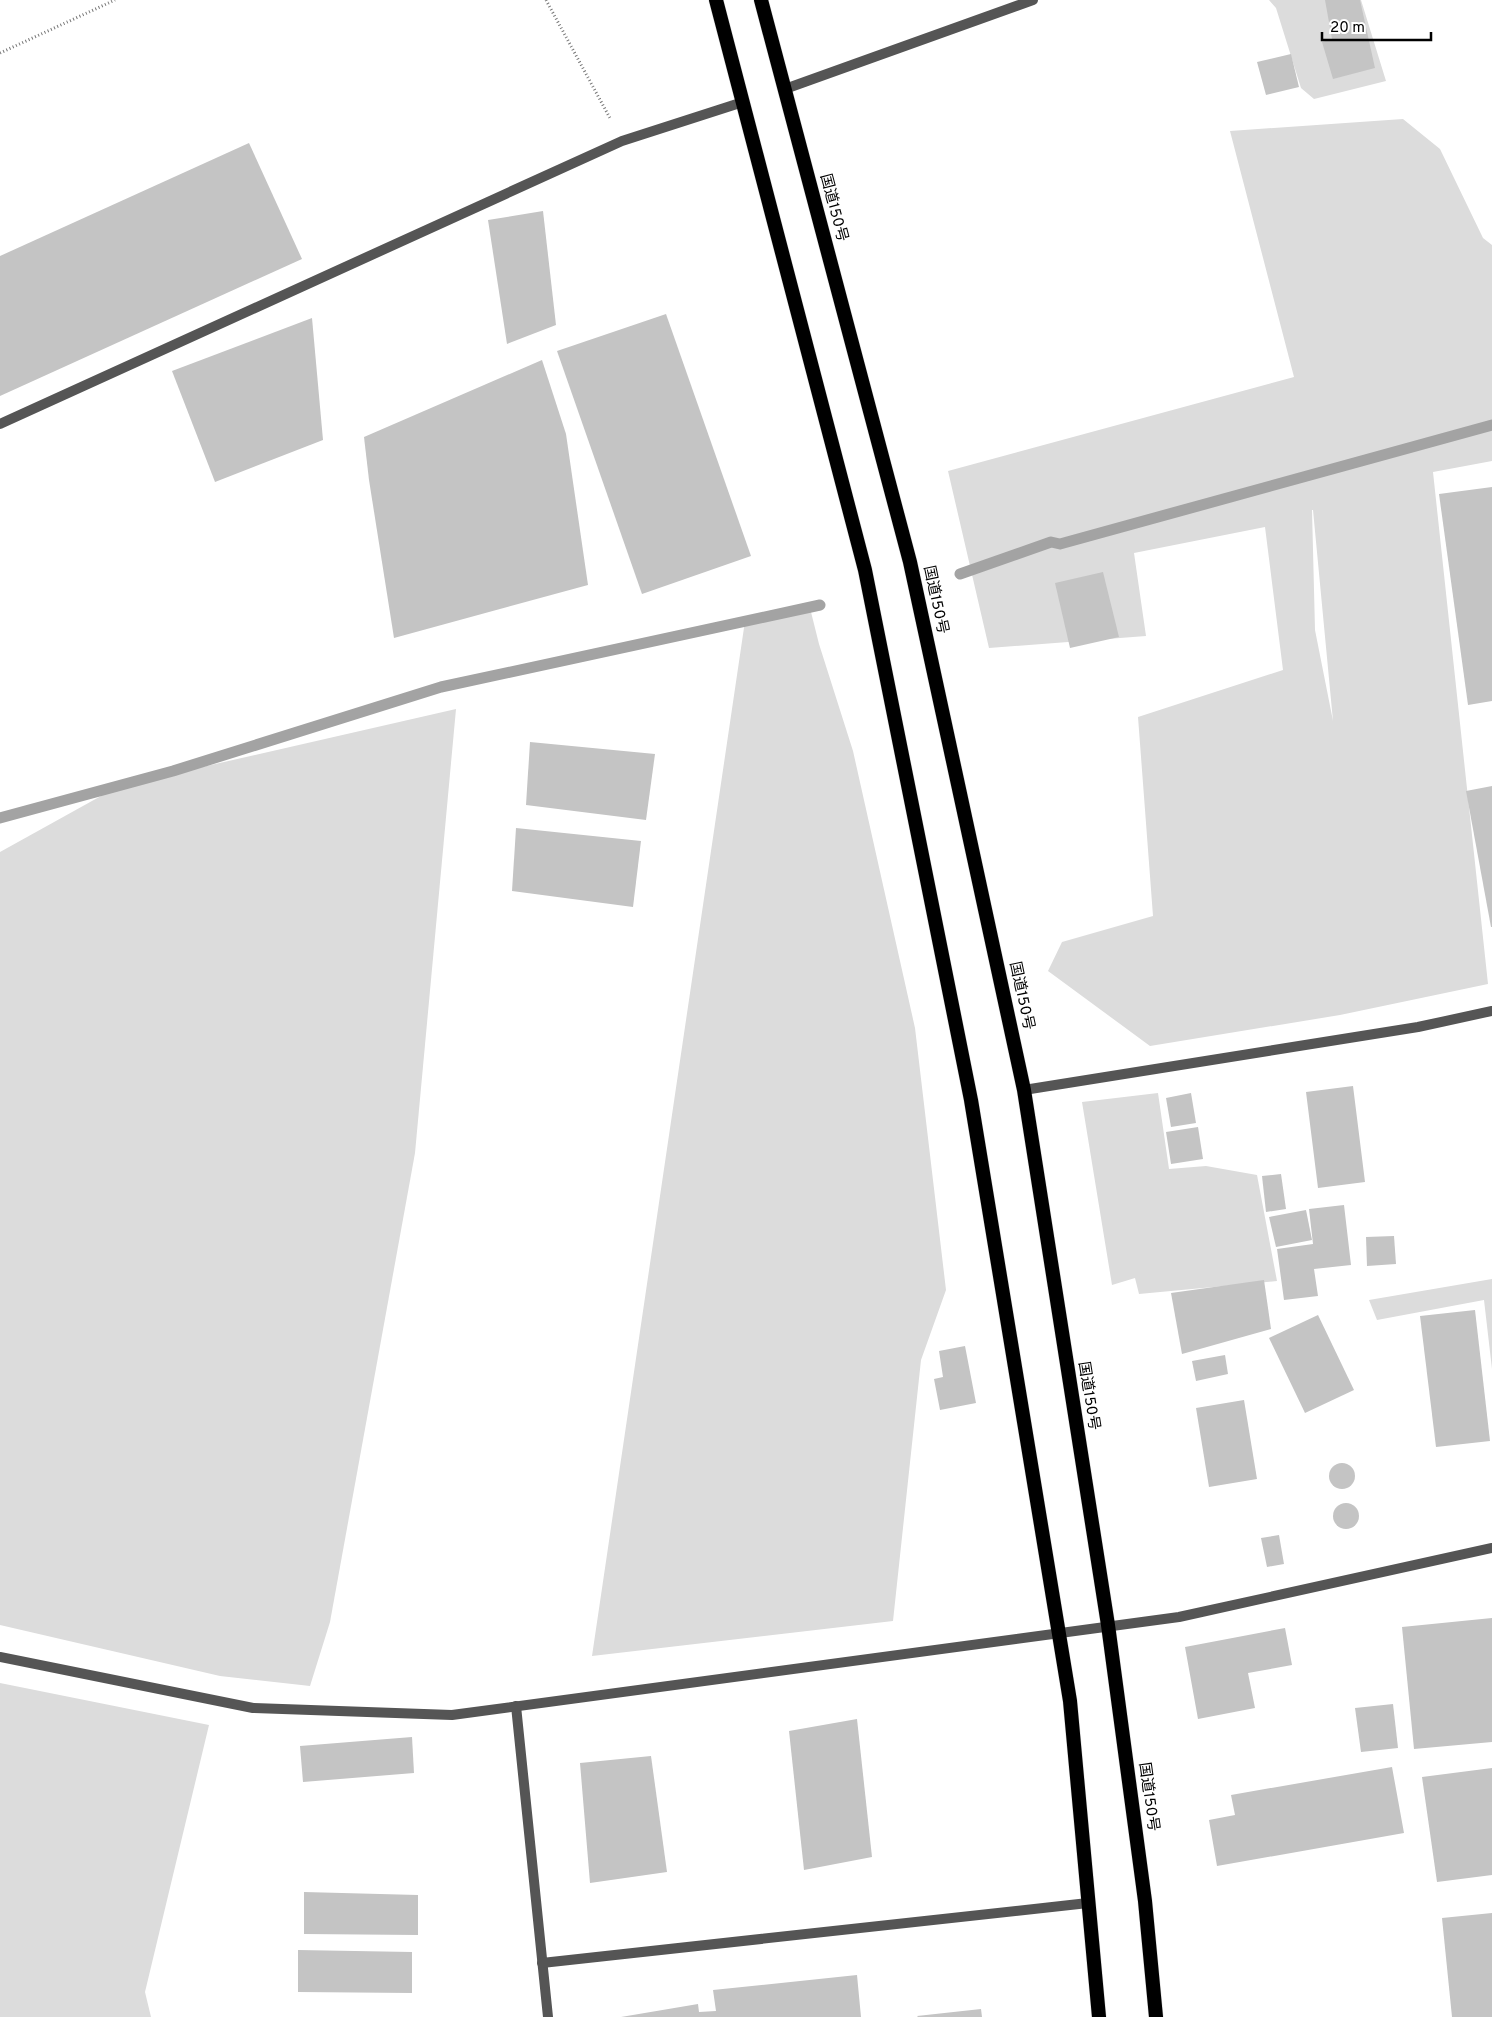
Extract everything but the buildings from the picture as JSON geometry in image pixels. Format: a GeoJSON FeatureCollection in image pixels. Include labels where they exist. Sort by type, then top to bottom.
{"type":"FeatureCollection","features":[{"type":"Feature","properties":{"kind":"highway"},"geometry":{"type":"LineString","coordinates":[[716,0],[865,570],[971,1100],[1070,1701],[1099,2017]]}},
{"type":"Feature","properties":{"kind":"highway","name":"国道150号"},"geometry":{"type":"LineString","coordinates":[[761,0],[910,562],[1024,1090],[1108,1625],[1145,1901],[1156,2017]]}},
{"type":"Feature","properties":{"kind":"street"},"geometry":{"type":"LineString","coordinates":[[785,90],[1033,0]]}},
{"type":"Feature","properties":{"kind":"street"},"geometry":{"type":"LineString","coordinates":[[0,424],[622,141],[744,102]]}},
{"type":"Feature","properties":{"kind":"street"},"geometry":{"type":"LineString","coordinates":[[1024,1090],[1418,1027],[1492,1011]]}},
{"type":"Feature","properties":{"kind":"street"},"geometry":{"type":"LineString","coordinates":[[0,1657],[253,1708],[452,1715],[1108,1625],[1179,1617],[1492,1548]]}},
{"type":"Feature","properties":{"kind":"street"},"geometry":{"type":"LineString","coordinates":[[516,1706],[548,2017]]}},
{"type":"Feature","properties":{"kind":"street"},"geometry":{"type":"LineString","coordinates":[[542,1963],[1088,1903]]}},
{"type":"Feature","properties":{"kind":"path"},"geometry":{"type":"LineString","coordinates":[[0,53],[115,0]]}},
{"type":"Feature","properties":{"kind":"path"},"geometry":{"type":"LineString","coordinates":[[546,0],[622,141]]}},
{"type":"Feature","properties":{"kind":"shaded area"},"geometry":{"type":"Polygon","coordinates":[[[1269,0],[1361,0],[1386,81],[1314,99],[1301,88],[1276,8],[1269,0]]]}},
{"type":"Feature","properties":{"kind":"shaded area"},"geometry":{"type":"Polygon","coordinates":[[[1403,119],[1440,149],[1483,238],[1492,245],[1492,461],[1433,472],[1488,984],[1340,1015],[1150,1046],[1048,971],[1062,942],[1153,916],[1138,717],[1283,670],[1265,527],[1134,553],[1146,636],[989,648],[948,471],[1294,377],[1230,131],[1403,119]],[[1313,510],[1315,630],[1333,721],[1313,510]]]}},
{"type":"Feature","properties":{"kind":"shaded area"},"geometry":{"type":"Polygon","coordinates":[[[810,608],[819,644],[853,751],[915,1028],[946,1290],[921,1360],[893,1621],[592,1656],[745,621],[810,608]]]}},
{"type":"Feature","properties":{"kind":"shaded area"},"geometry":{"type":"Polygon","coordinates":[[[456,709],[415,1153],[330,1622],[310,1686],[220,1676],[0,1625],[0,852],[119,786],[456,709]]]}},
{"type":"Feature","properties":{"kind":"shaded area"},"geometry":{"type":"Polygon","coordinates":[[[1158,1093],[1169,1169],[1206,1166],[1257,1175],[1277,1281],[1139,1294],[1135,1278],[1112,1285],[1082,1102],[1158,1093]]]}},
{"type":"Feature","properties":{"kind":"shaded area"},"geometry":{"type":"Polygon","coordinates":[[[1492,1279],[1492,1369],[1484,1300],[1377,1320],[1369,1300],[1492,1279]]]}},
{"type":"Feature","properties":{"kind":"shaded area"},"geometry":{"type":"Polygon","coordinates":[[[0,1683],[209,1725],[145,1992],[151,2017],[0,2017],[0,1683]]]}},
{"type":"Feature","properties":{"kind":"waterway"},"geometry":{"type":"LineString","coordinates":[[960,574],[1051,542],[1060,544],[1492,425]]}},
{"type":"Feature","properties":{"kind":"waterway"},"geometry":{"type":"LineString","coordinates":[[0,818],[173,771],[441,687],[820,605]]}}]}
